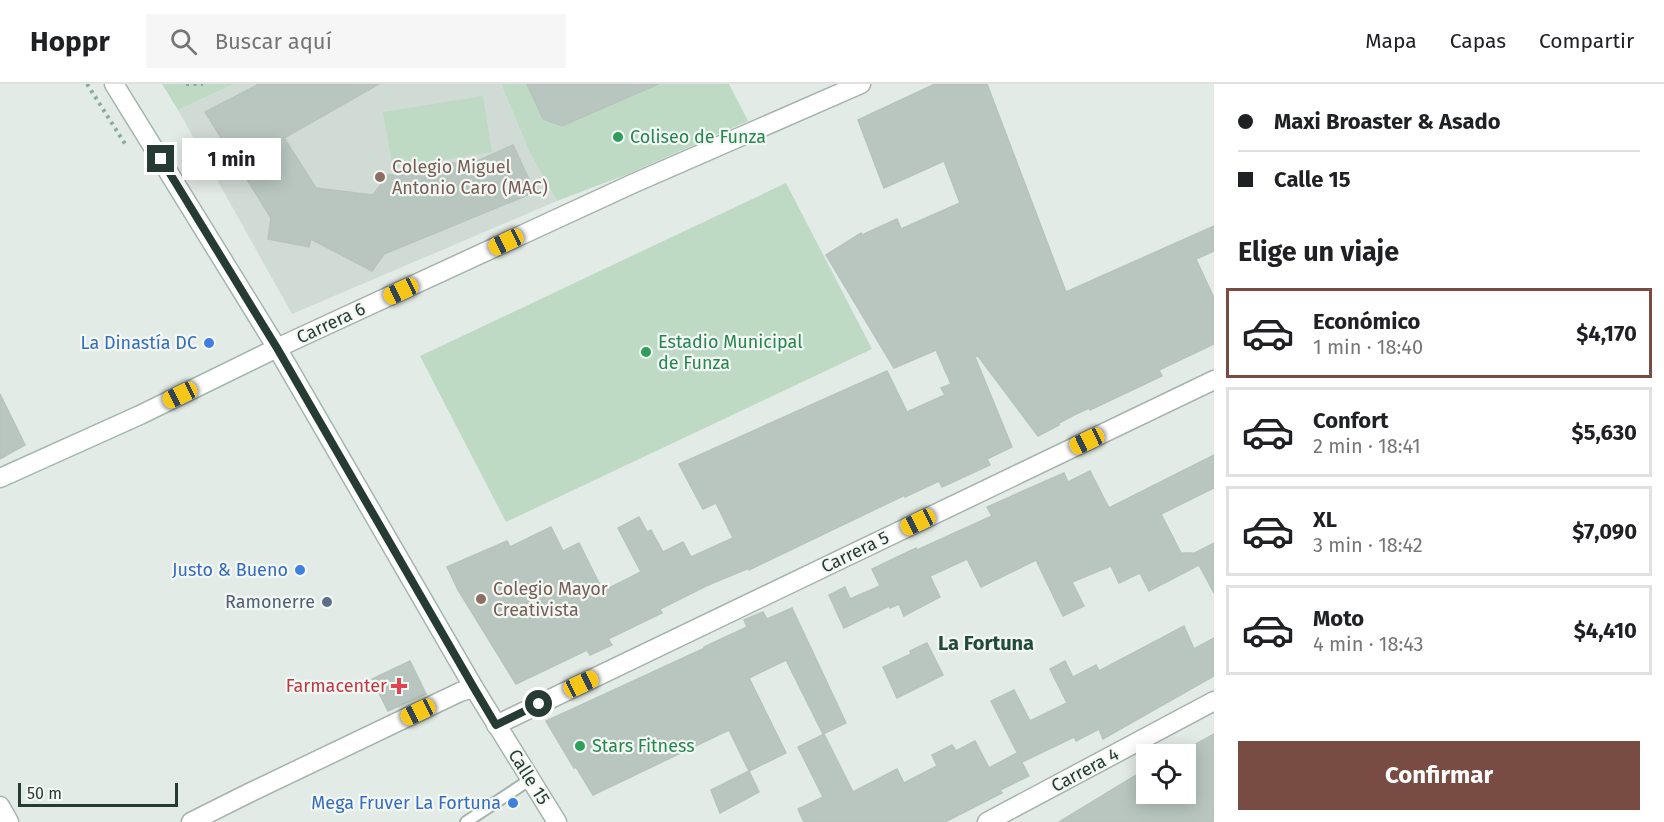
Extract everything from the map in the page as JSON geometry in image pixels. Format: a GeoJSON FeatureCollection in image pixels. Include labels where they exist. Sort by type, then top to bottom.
{"type":"FeatureCollection","features":[{"type":"Feature","properties":{"kind":"street","name":"Calle 15"},"geometry":{"type":"LineString","coordinates":[[114,84],[277,348],[474,688],[557,822]]}},
{"type":"Feature","properties":{"kind":"street","name":"Carrera 6"},"geometry":{"type":"LineString","coordinates":[[0,478],[140,415],[277,348],[632,184],[861,84]]}},
{"type":"Feature","properties":{"kind":"street","name":"Carrera 5"},"geometry":{"type":"LineString","coordinates":[[496,725],[1214,380]]}},
{"type":"Feature","properties":{"kind":"street"},"geometry":{"type":"LineString","coordinates":[[191,822],[450,697],[474,688]]}},
{"type":"Feature","properties":{"kind":"street","name":"Carrera 4"},"geometry":{"type":"LineString","coordinates":[[987,822],[1214,701]]}},
{"type":"Feature","properties":{"kind":"street"},"geometry":{"type":"LineString","coordinates":[[0,806],[9,822]]}},
{"type":"Feature","properties":{"kind":"lane"},"geometry":{"type":"LineString","coordinates":[[466,822],[531,779]]}},
{"type":"Feature","properties":{"kind":"path"},"geometry":{"type":"LineString","coordinates":[[186,84],[203,84]]}},
{"type":"Feature","properties":{"kind":"shaded area","name":"Colegio Miguel Antonio Caro (MAC)"},"geometry":{"type":"Polygon","coordinates":[[[234,84],[501,84],[530,153],[557,201],[292,314],[178,110],[234,84]]]}},
{"type":"Feature","properties":{"kind":"green space"},"geometry":{"type":"Polygon","coordinates":[[[162,84],[234,84],[178,110],[162,84]]]}},
{"type":"Feature","properties":{"kind":"green space","name":"Coliseo de Funza"},"geometry":{"type":"Polygon","coordinates":[[[501,84],[729,84],[748,121],[628,174],[557,201],[530,153],[501,84]]]}},
{"type":"Feature","properties":{"kind":"green space"},"geometry":{"type":"Polygon","coordinates":[[[483,96],[492,152],[393,168],[383,112],[483,96]]]}},
{"type":"Feature","properties":{"kind":"green space","name":"Estadio Municipal de Funza"},"geometry":{"type":"Polygon","coordinates":[[[786,183],[872,349],[506,522],[420,356],[786,183]]]}},
{"type":"Feature","properties":{"kind":"building"},"geometry":{"type":"Polygon","coordinates":[[[259,84],[379,84],[284,138],[316,188],[373,195],[388,175],[425,173],[449,163],[473,163],[513,145],[535,192],[384,254],[372,271],[311,239],[309,247],[268,239],[271,218],[205,112],[259,84]]]}},
{"type":"Feature","properties":{"kind":"building"},"geometry":{"type":"Polygon","coordinates":[[[527,84],[658,84],[562,126],[543,119],[527,84]]]}},
{"type":"Feature","properties":{"kind":"building"},"geometry":{"type":"Polygon","coordinates":[[[935,84],[987,84],[1066,292],[1214,226],[1214,251],[1196,259],[1214,298],[1214,344],[1159,370],[1162,376],[1090,410],[1089,408],[1074,415],[1038,436],[978,356],[975,357],[1012,447],[987,459],[990,465],[942,487],[939,481],[905,497],[905,495],[749,570],[749,568],[706,586],[660,609],[662,613],[608,639],[612,645],[590,655],[587,650],[516,684],[458,590],[447,567],[507,541],[510,547],[551,527],[563,551],[579,543],[603,591],[641,572],[618,528],[639,517],[647,532],[651,530],[663,552],[683,542],[691,557],[733,538],[716,503],[703,509],[679,464],[887,371],[907,412],[945,395],[941,388],[951,384],[936,350],[894,368],[826,255],[861,233],[862,235],[897,219],[901,229],[960,203],[944,161],[884,188],[858,120],[935,84]]]}},
{"type":"Feature","properties":{"kind":"building"},"geometry":{"type":"Polygon","coordinates":[[[0,394],[25,445],[0,459],[0,394]]]}},
{"type":"Feature","properties":{"kind":"building"},"geometry":{"type":"Polygon","coordinates":[[[1214,455],[1214,488],[1161,514],[1181,553],[1195,553],[1214,543],[1214,593],[1199,565],[1149,591],[1140,573],[1119,583],[1111,566],[1072,582],[1084,606],[1063,616],[1036,560],[981,587],[967,559],[930,576],[940,597],[904,616],[899,604],[890,608],[889,606],[844,628],[829,595],[845,587],[850,599],[880,586],[872,569],[992,516],[987,507],[1064,473],[1068,482],[1090,471],[1109,508],[1214,455]]]}},
{"type":"Feature","properties":{"kind":"building"},"geometry":{"type":"Polygon","coordinates":[[[792,608],[846,723],[823,734],[786,660],[749,678],[786,753],[749,771],[729,730],[593,795],[546,721],[747,627],[744,620],[763,612],[767,619],[792,608]]]}},
{"type":"Feature","properties":{"kind":"building"},"geometry":{"type":"Polygon","coordinates":[[[1184,626],[1194,649],[1214,638],[1214,676],[1103,739],[1099,729],[1076,741],[1074,737],[1022,762],[991,701],[1014,690],[1030,721],[1067,703],[1050,669],[1065,661],[1073,677],[1096,665],[1099,671],[1184,626]]]}},
{"type":"Feature","properties":{"kind":"building"},"geometry":{"type":"Polygon","coordinates":[[[927,643],[943,675],[897,698],[883,667],[911,654],[910,651],[927,643]]]}},
{"type":"Feature","properties":{"kind":"building","name":"Farmacenter"},"geometry":{"type":"Polygon","coordinates":[[[410,661],[426,694],[388,711],[372,679],[410,661]]]}},
{"type":"Feature","properties":{"kind":"building"},"geometry":{"type":"Polygon","coordinates":[[[824,734],[853,792],[897,769],[904,783],[937,766],[932,755],[952,745],[956,751],[975,741],[989,768],[1017,753],[1029,776],[1000,790],[1002,793],[945,822],[804,822],[798,809],[823,797],[798,747],[824,734]]]}},
{"type":"Feature","properties":{"kind":"building"},"geometry":{"type":"Polygon","coordinates":[[[1214,734],[1214,822],[1059,822],[1136,775],[1136,804],[1196,804],[1196,744],[1214,734]]]}},
{"type":"Feature","properties":{"kind":"building"},"geometry":{"type":"Polygon","coordinates":[[[749,771],[759,792],[720,813],[711,790],[749,771]]]}},
{"type":"Feature","properties":{"kind":"place","name":"Coliseo de Funza"},"geometry":{"type":"Point","coordinates":[618,137]}},
{"type":"Feature","properties":{"kind":"place","name":"Colegio Miguel Antonio Caro (MAC)"},"geometry":{"type":"Point","coordinates":[380,177]}},
{"type":"Feature","properties":{"kind":"place","name":"La Dinastía DC"},"geometry":{"type":"Point","coordinates":[209,343]}},
{"type":"Feature","properties":{"kind":"place","name":"Estadio Municipal de Funza"},"geometry":{"type":"Point","coordinates":[646,352]}},
{"type":"Feature","properties":{"kind":"place","name":"Justo & Bueno"},"geometry":{"type":"Point","coordinates":[300,570]}},
{"type":"Feature","properties":{"kind":"place","name":"Colegio Mayor Creativista"},"geometry":{"type":"Point","coordinates":[481,599]}},
{"type":"Feature","properties":{"kind":"place","name":"Ramonerre"},"geometry":{"type":"Point","coordinates":[327,602]}},
{"type":"Feature","properties":{"kind":"place","name":"Farmacenter"},"geometry":{"type":"Point","coordinates":[399,686]}},
{"type":"Feature","properties":{"kind":"place","name":"Stars Fitness"},"geometry":{"type":"Point","coordinates":[580,746]}},
{"type":"Feature","properties":{"kind":"place","name":"Mega Fruver La Fortuna"},"geometry":{"type":"Point","coordinates":[513,803]}},
{"type":"Feature","properties":{"kind":"district","name":"La Fortuna"},"geometry":{"type":"Point","coordinates":[986,643]}},
{"type":"Feature","properties":{"kind":"route"},"geometry":{"type":"LineString","coordinates":[[161,159],[277,348],[496,725],[539,704]]}}]}
